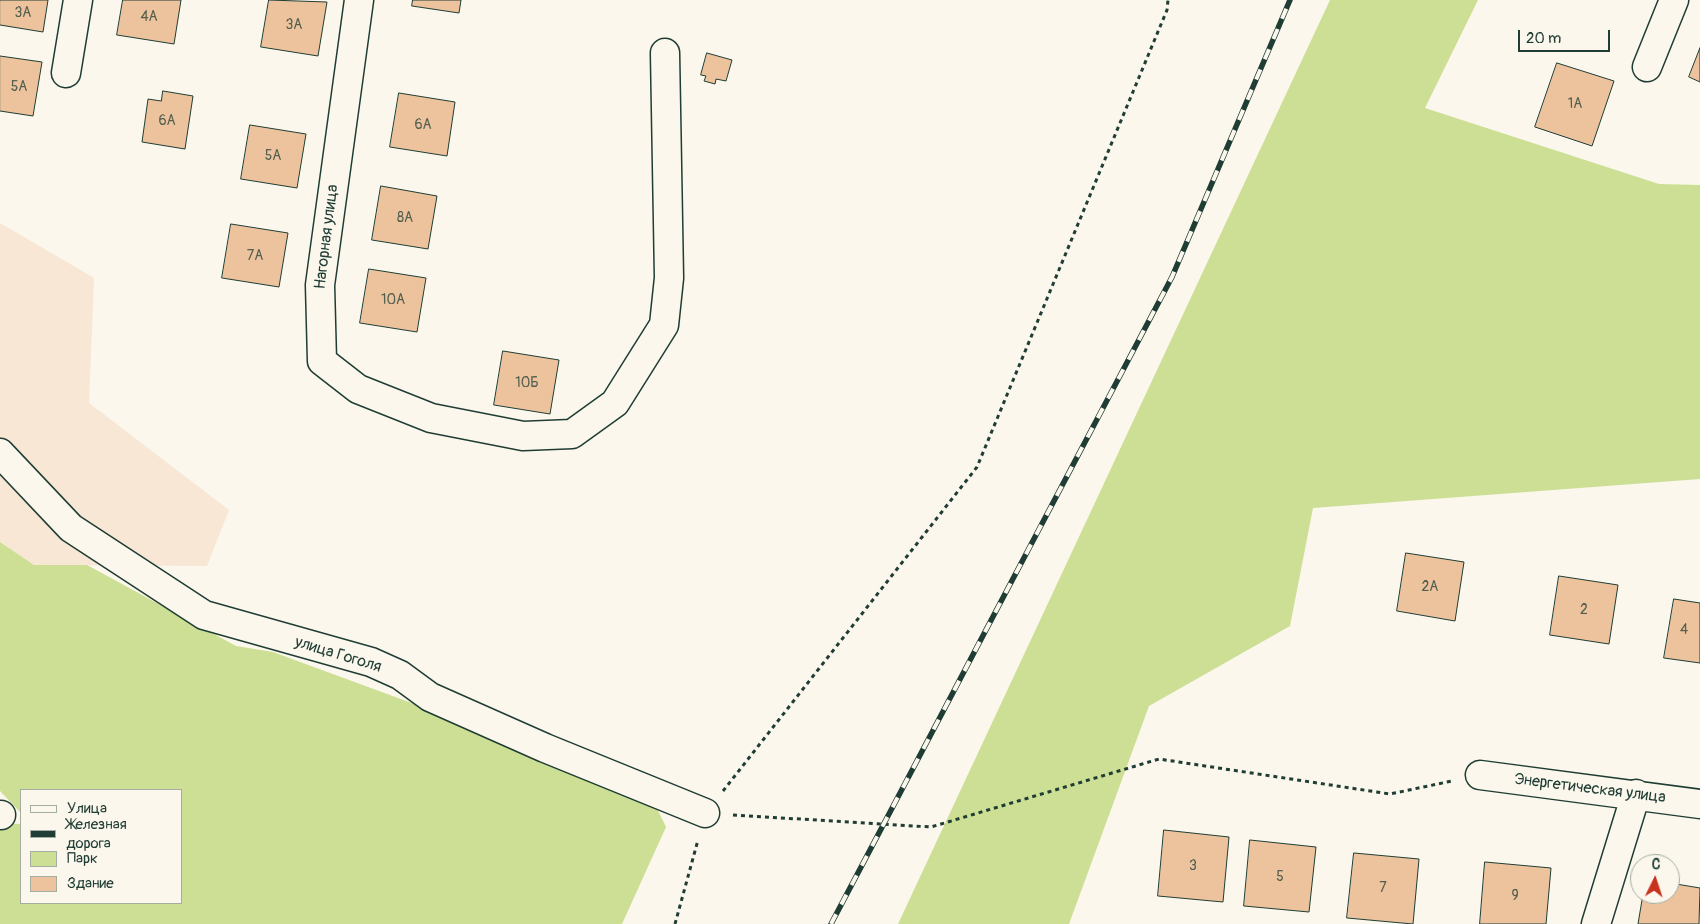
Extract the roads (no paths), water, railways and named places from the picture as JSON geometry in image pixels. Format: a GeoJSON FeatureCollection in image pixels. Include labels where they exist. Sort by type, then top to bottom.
{"type":"FeatureCollection","features":[{"type":"Feature","properties":{"kind":"street"},"geometry":{"type":"LineString","coordinates":[[66,73],[78,0]]}},
{"type":"Feature","properties":{"kind":"street","name":"Нагорная улица"},"geometry":{"type":"LineString","coordinates":[[359,0],[320,285],[322,361],[358,390],[431,418],[523,436],[572,434],[615,403],[664,325],[669,278],[665,52]]}},
{"type":"Feature","properties":{"kind":"street"},"geometry":{"type":"LineString","coordinates":[[1647,66],[1674,0]]}},
{"type":"Feature","properties":{"kind":"street","name":"улица Гоголя"},"geometry":{"type":"LineString","coordinates":[[0,453],[71,528],[204,615],[371,662],[400,675],[430,697],[545,748],[705,813]]}},
{"type":"Feature","properties":{"kind":"street","name":"Энергетическая улица"},"geometry":{"type":"LineString","coordinates":[[1480,775],[1636,794],[1700,804]]}},
{"type":"Feature","properties":{"kind":"street"},"geometry":{"type":"LineString","coordinates":[[1596,924],[1636,794]]}},
{"type":"Feature","properties":{"kind":"railway"},"geometry":{"type":"LineString","coordinates":[[831,924],[1172,277],[1290,0]]}}]}
